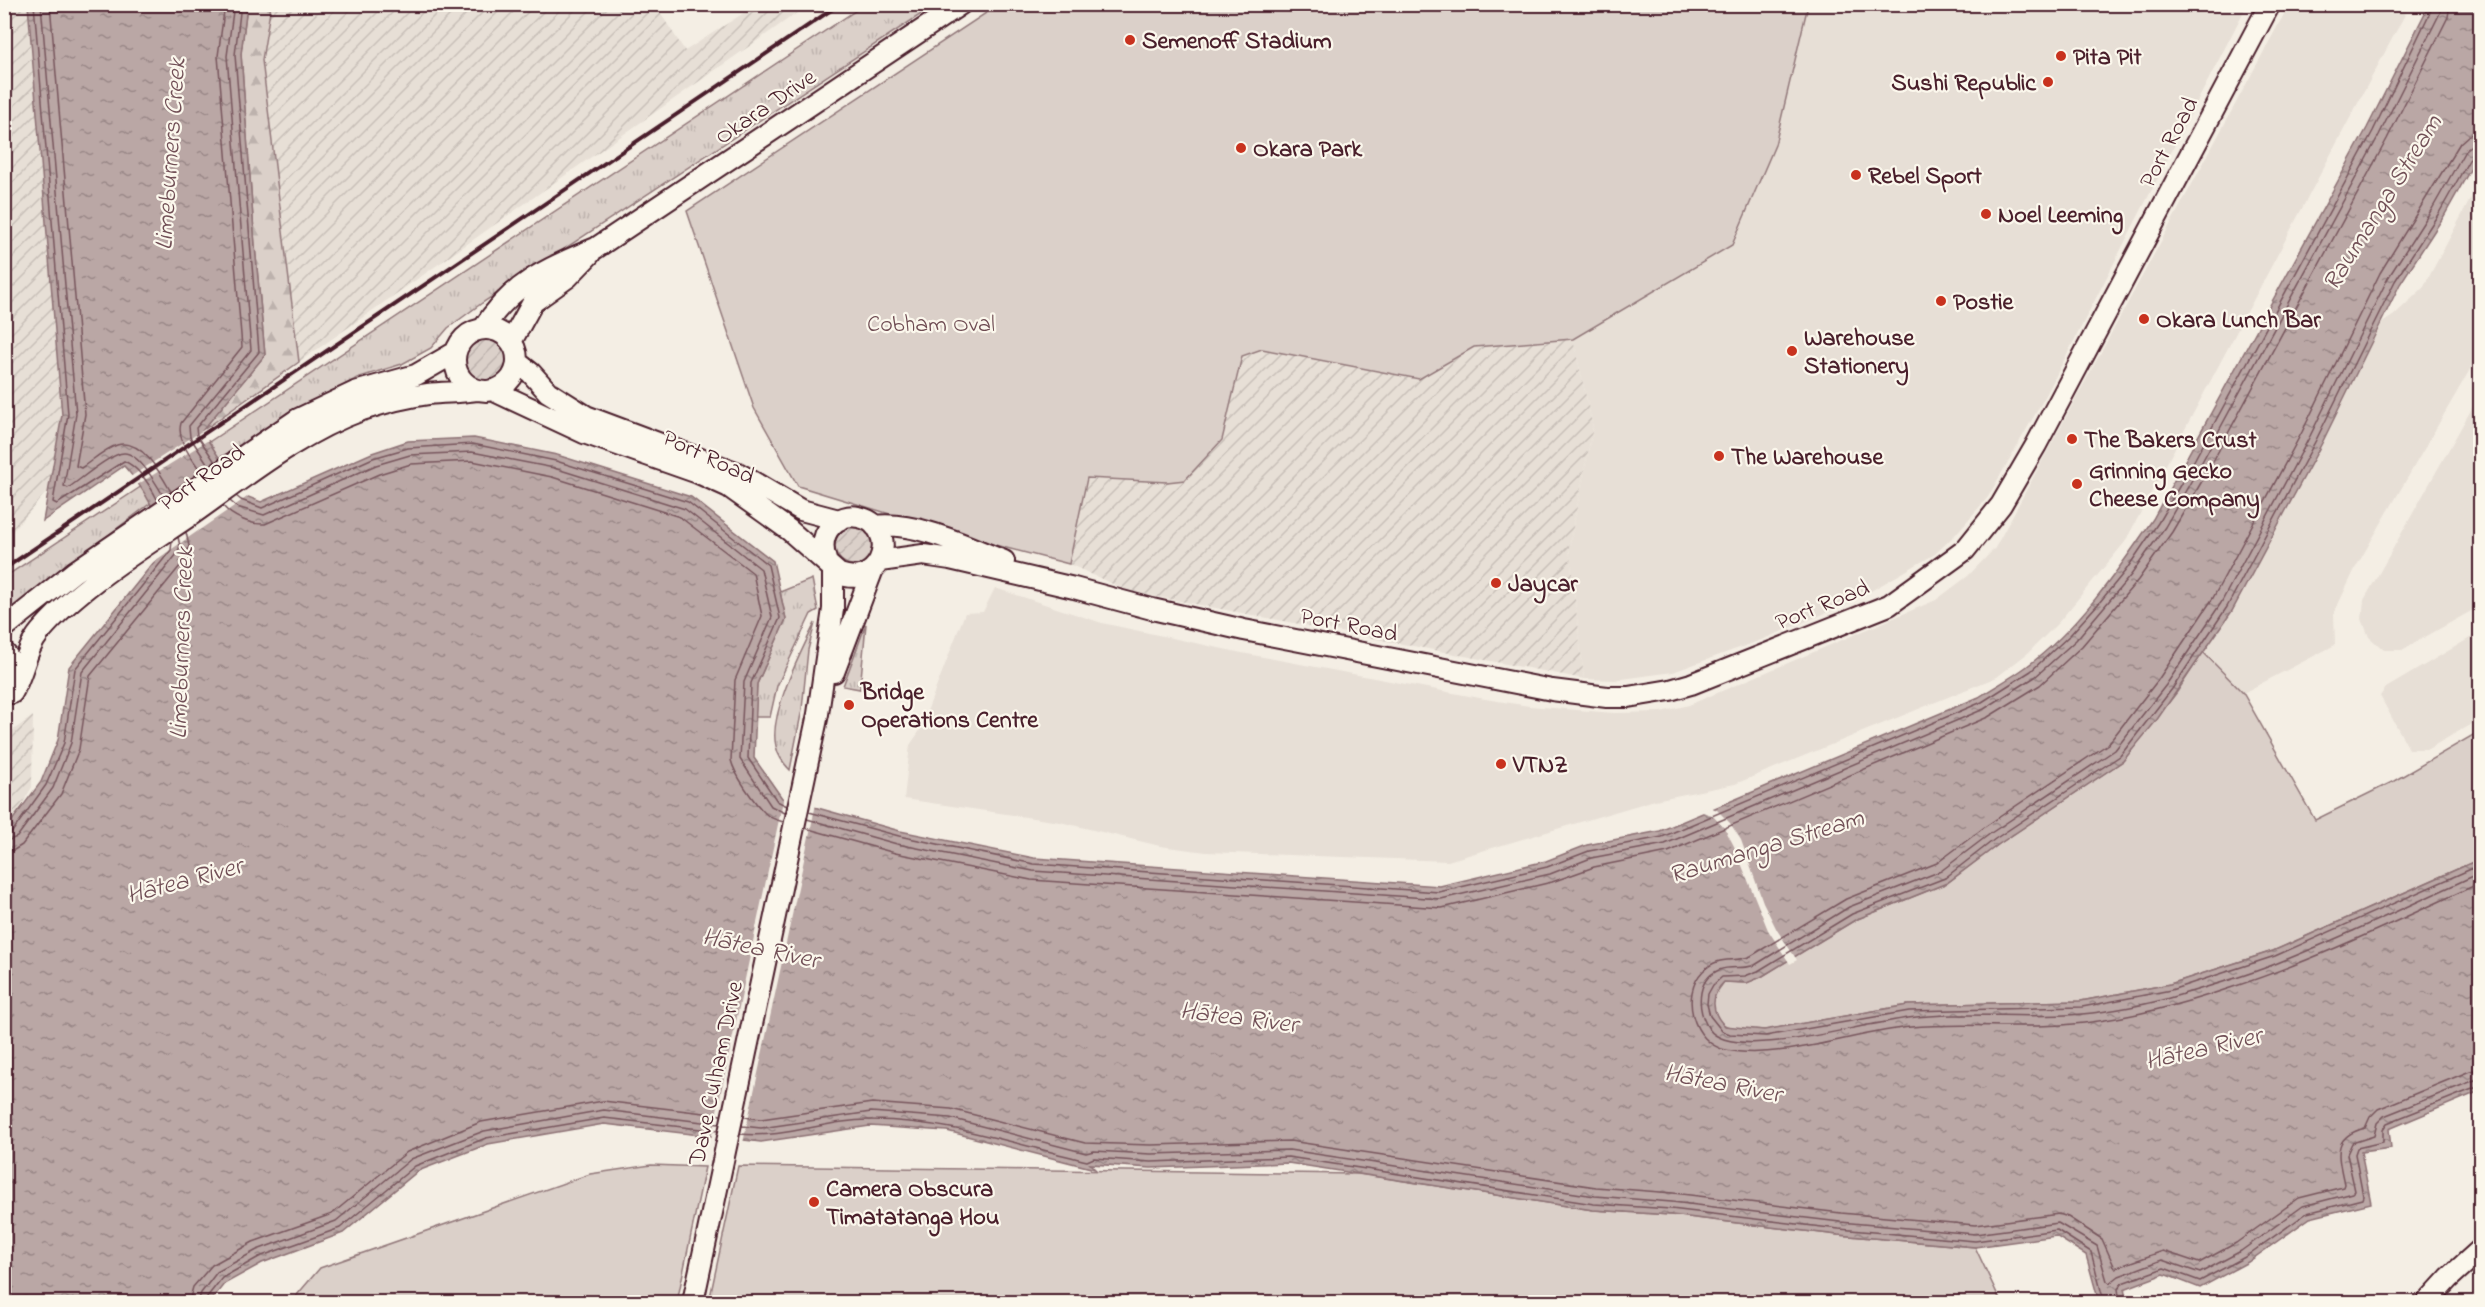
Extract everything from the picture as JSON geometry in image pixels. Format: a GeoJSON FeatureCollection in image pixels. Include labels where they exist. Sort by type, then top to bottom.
{"type":"FeatureCollection","features":[{"type":"Feature","properties":{"kind":"main road","name":"Okara Drive"},"geometry":{"type":"LineString","coordinates":[[483,329],[496,308],[549,267],[596,248],[962,4]]}},
{"type":"Feature","properties":{"kind":"main road","name":"Port Road"},"geometry":{"type":"LineString","coordinates":[[877,565],[923,555],[950,559],[1244,630],[1552,690],[1607,697],[1649,694],[1691,684],[1889,605],[1965,550],[2001,505],[2036,445],[2270,4]]}},
{"type":"Feature","properties":{"kind":"main road","name":"Okara Drive"},"geometry":{"type":"LineString","coordinates":[[511,342],[533,302],[568,277],[596,248]]}},
{"type":"Feature","properties":{"kind":"main road"},"geometry":{"type":"LineString","coordinates":[[483,329],[499,332],[511,342],[517,362],[509,380],[485,390],[470,387],[456,368],[456,352],[463,339],[476,330],[483,329]]}},
{"type":"Feature","properties":{"kind":"main road","name":"Port Road"},"geometry":{"type":"LineString","coordinates":[[8,698],[19,682],[25,656],[40,632],[121,551],[270,448],[298,419],[355,392],[416,375],[456,352]]}},
{"type":"Feature","properties":{"kind":"main road","name":"Port Road"},"geometry":{"type":"LineString","coordinates":[[517,362],[531,373],[548,393],[586,416],[738,472],[801,510],[839,520]]}},
{"type":"Feature","properties":{"kind":"main road","name":"Port Road"},"geometry":{"type":"LineString","coordinates":[[270,448],[309,435],[360,411],[402,398],[485,390],[564,425],[698,473],[729,487],[789,530],[830,565]]}},
{"type":"Feature","properties":{"kind":"main road"},"geometry":{"type":"LineString","coordinates":[[846,517],[862,518],[875,526],[882,539],[883,546],[877,565],[861,576],[839,574],[830,565],[823,542],[826,533],[839,520],[846,517]]}},
{"type":"Feature","properties":{"kind":"main road","name":"Port Road"},"geometry":{"type":"LineString","coordinates":[[875,526],[889,524],[911,528],[1074,588]]}},
{"type":"Feature","properties":{"kind":"main road"},"geometry":{"type":"LineString","coordinates":[[4,628],[74,572],[121,551]]}},
{"type":"Feature","properties":{"kind":"main road","name":"Dave Culham Drive"},"geometry":{"type":"LineString","coordinates":[[693,1302],[818,714],[833,609],[830,565]]}},
{"type":"Feature","properties":{"kind":"main road","name":"Dave Culham Drive"},"geometry":{"type":"LineString","coordinates":[[818,714],[843,643],[877,565]]}},
{"type":"Feature","properties":{"kind":"main road","name":"Port Road"},"geometry":{"type":"LineString","coordinates":[[4,652],[12,662],[15,672],[8,698]]}},
{"type":"Feature","properties":{"kind":"main road"},"geometry":{"type":"LineString","coordinates":[[2427,1302],[2449,1278],[2481,1250]]}},
{"type":"Feature","properties":{"kind":"shaded area"},"geometry":{"type":"Polygon","coordinates":[[[28,4],[62,415],[49,489],[5,540],[4,5],[28,4]]]}},
{"type":"Feature","properties":{"kind":"shaded area"},"geometry":{"type":"Polygon","coordinates":[[[271,5],[655,5],[685,51],[756,5],[808,5],[299,362],[262,60],[271,5]]]}},
{"type":"Feature","properties":{"kind":"shaded area"},"geometry":{"type":"Polygon","coordinates":[[[1808,5],[2247,5],[2046,395],[1988,497],[1955,535],[1935,554],[1850,603],[1761,640],[1673,672],[1615,680],[1584,679],[1569,547],[1593,427],[1573,339],[1732,245],[1790,85],[1808,5]]]}},
{"type":"Feature","properties":{"kind":"shaded area"},"geometry":{"type":"Polygon","coordinates":[[[2289,5],[2410,5],[2125,542],[2058,623],[2028,653],[1997,677],[1735,784],[1655,800],[1448,861],[1206,852],[1160,846],[1060,822],[904,799],[910,745],[919,732],[965,613],[983,612],[995,588],[1102,623],[1242,653],[1485,699],[1529,706],[1614,713],[1661,712],[1689,705],[1936,600],[1968,576],[1995,548],[2289,5]]]}},
{"type":"Feature","properties":{"kind":"shaded area"},"geometry":{"type":"Polygon","coordinates":[[[2480,181],[2480,352],[2356,567],[2334,613],[2335,645],[2243,693],[2203,652],[2232,611],[2382,323],[2393,316],[2423,288],[2480,181]]]}},
{"type":"Feature","properties":{"kind":"shaded area"},"geometry":{"type":"Polygon","coordinates":[[[1573,339],[1593,427],[1569,547],[1584,679],[1128,591],[1069,564],[1086,478],[1167,482],[1222,440],[1242,356],[1262,349],[1419,379],[1474,347],[1573,339]]]}},
{"type":"Feature","properties":{"kind":"shaded area"},"geometry":{"type":"Polygon","coordinates":[[[2480,394],[2480,606],[2402,650],[2384,650],[2369,637],[2362,619],[2364,600],[2480,394]]]}},
{"type":"Feature","properties":{"kind":"shaded area"},"geometry":{"type":"Polygon","coordinates":[[[2480,632],[2480,719],[2428,749],[2409,749],[2380,696],[2386,688],[2480,632]]]}},
{"type":"Feature","properties":{"kind":"shaded area"},"geometry":{"type":"Polygon","coordinates":[[[33,716],[32,787],[5,834],[5,736],[33,716]]]}},
{"type":"Feature","properties":{"kind":"green space"},"geometry":{"type":"Polygon","coordinates":[[[247,5],[271,5],[262,60],[299,362],[202,431],[265,355],[241,54],[247,5]]]}},
{"type":"Feature","properties":{"kind":"green space"},"geometry":{"type":"Polygon","coordinates":[[[864,5],[935,5],[482,303],[448,328],[431,348],[402,364],[357,378],[219,458],[209,442],[864,5]]]}},
{"type":"Feature","properties":{"kind":"green space","name":"Cobham Oval"},"geometry":{"type":"Polygon","coordinates":[[[998,5],[1808,5],[1775,145],[1732,245],[1573,339],[1474,347],[1419,379],[1262,349],[1242,356],[1222,440],[1185,480],[1167,482],[1087,478],[1069,564],[972,539],[798,486],[754,408],[687,211],[998,5]]]}},
{"type":"Feature","properties":{"kind":"green space"},"geometry":{"type":"Polygon","coordinates":[[[487,339],[502,346],[509,361],[502,376],[487,383],[472,376],[465,361],[472,346],[487,339]]]}},
{"type":"Feature","properties":{"kind":"green space"},"geometry":{"type":"Polygon","coordinates":[[[142,486],[152,502],[5,613],[5,577],[142,486]]]}},
{"type":"Feature","properties":{"kind":"green space"},"geometry":{"type":"Polygon","coordinates":[[[854,527],[861,528],[867,533],[872,539],[872,553],[867,559],[861,564],[854,565],[847,564],[841,559],[836,553],[835,546],[836,539],[841,533],[847,528],[854,527]]]}},
{"type":"Feature","properties":{"kind":"green space"},"geometry":{"type":"Polygon","coordinates":[[[812,579],[818,610],[811,614],[777,686],[770,717],[755,717],[757,684],[786,619],[780,592],[812,579]]]}},
{"type":"Feature","properties":{"kind":"green space"},"geometry":{"type":"Polygon","coordinates":[[[815,623],[808,650],[802,709],[790,770],[777,750],[775,733],[777,718],[787,684],[815,623]]]}},
{"type":"Feature","properties":{"kind":"green space"},"geometry":{"type":"Polygon","coordinates":[[[866,624],[860,689],[843,686],[866,624]]]}},
{"type":"Feature","properties":{"kind":"green space"},"geometry":{"type":"Polygon","coordinates":[[[2203,652],[2243,693],[2315,820],[2394,781],[2480,731],[2480,859],[2273,951],[2170,984],[2081,1001],[1908,1005],[1765,1030],[1730,1028],[1721,1023],[1715,1013],[1713,1003],[1714,996],[1724,982],[1746,983],[1761,977],[1855,920],[1947,883],[1999,844],[2123,761],[2177,692],[2203,652]]]}},
{"type":"Feature","properties":{"kind":"green space"},"geometry":{"type":"Polygon","coordinates":[[[651,1165],[705,1167],[677,1302],[291,1302],[320,1268],[590,1174],[651,1165]]]}},
{"type":"Feature","properties":{"kind":"green space"},"geometry":{"type":"Polygon","coordinates":[[[738,1166],[1358,1174],[1593,1210],[1671,1215],[1838,1235],[1975,1247],[2001,1302],[709,1302],[738,1166]]]}},
{"type":"Feature","properties":{"kind":"water"},"geometry":{"type":"Polygon","coordinates":[[[28,5],[247,5],[241,54],[265,355],[202,431],[243,495],[261,502],[372,453],[408,441],[474,438],[557,455],[691,497],[773,561],[786,619],[757,684],[754,758],[782,798],[900,831],[1034,858],[1440,886],[1546,861],[1587,845],[1660,831],[1979,697],[2045,652],[2096,599],[2153,519],[2367,128],[2429,5],[2480,5],[2480,152],[2444,216],[2400,284],[2322,443],[2232,611],[2156,721],[2123,761],[1999,844],[1947,883],[1855,920],[1761,977],[1747,983],[1724,982],[1716,993],[1714,1004],[1720,1021],[1725,1026],[1764,1030],[1908,1005],[2081,1001],[2170,984],[2273,951],[2480,859],[2480,1091],[2389,1129],[2391,1148],[2361,1152],[2371,1203],[2310,1218],[2248,1262],[2200,1288],[2164,1274],[2124,1289],[2127,1302],[2099,1302],[2086,1255],[2056,1236],[1975,1247],[1838,1235],[1671,1215],[1593,1210],[1288,1163],[1151,1168],[1090,1164],[1095,1169],[947,1131],[870,1126],[761,1142],[604,1124],[488,1144],[418,1171],[343,1233],[262,1263],[224,1284],[210,1302],[5,1302],[5,838],[8,826],[41,782],[58,740],[69,667],[167,546],[150,504],[140,486],[124,466],[43,521],[62,415],[28,5]]]}},
{"type":"Feature","properties":{"kind":"pier"},"geometry":{"type":"Polygon","coordinates":[[[205,429],[210,439],[137,485],[130,477],[205,429]]]}},
{"type":"Feature","properties":{"kind":"pier"},"geometry":{"type":"Polygon","coordinates":[[[223,458],[245,492],[250,495],[146,567],[164,545],[150,508],[223,458]]]}},
{"type":"Feature","properties":{"kind":"pier"},"geometry":{"type":"Polygon","coordinates":[[[784,796],[816,804],[743,1143],[711,1139],[784,796]]]}},
{"type":"Feature","properties":{"kind":"pier"},"geometry":{"type":"Polygon","coordinates":[[[1710,807],[1717,810],[1730,823],[1741,840],[1763,902],[1777,930],[1797,960],[1790,964],[1768,930],[1725,829],[1712,815],[1699,811],[1710,807]]]}},
{"type":"Feature","properties":{"kind":"railway"},"geometry":{"type":"LineString","coordinates":[[4,569],[840,4]]}},
{"type":"Feature","properties":{"kind":"place","name":"Semenoff Stadium"},"geometry":{"type":"Point","coordinates":[1130,40]}},
{"type":"Feature","properties":{"kind":"place","name":"Pita Pit"},"geometry":{"type":"Point","coordinates":[2061,56]}},
{"type":"Feature","properties":{"kind":"place","name":"Sushi Republic"},"geometry":{"type":"Point","coordinates":[2048,82]}},
{"type":"Feature","properties":{"kind":"place","name":"Okara Park"},"geometry":{"type":"Point","coordinates":[1241,148]}},
{"type":"Feature","properties":{"kind":"place","name":"Rebel Sport"},"geometry":{"type":"Point","coordinates":[1856,175]}},
{"type":"Feature","properties":{"kind":"place","name":"Noel Leeming"},"geometry":{"type":"Point","coordinates":[1986,214]}},
{"type":"Feature","properties":{"kind":"place","name":"Postie"},"geometry":{"type":"Point","coordinates":[1941,301]}},
{"type":"Feature","properties":{"kind":"place","name":"Okara Lunch Bar"},"geometry":{"type":"Point","coordinates":[2144,319]}},
{"type":"Feature","properties":{"kind":"place","name":"Warehouse Stationery"},"geometry":{"type":"Point","coordinates":[1792,351]}},
{"type":"Feature","properties":{"kind":"place","name":"The Bakers Crust"},"geometry":{"type":"Point","coordinates":[2072,439]}},
{"type":"Feature","properties":{"kind":"place","name":"The Warehouse"},"geometry":{"type":"Point","coordinates":[1719,456]}},
{"type":"Feature","properties":{"kind":"place","name":"Grinning Gecko Cheese Company"},"geometry":{"type":"Point","coordinates":[2077,484]}},
{"type":"Feature","properties":{"kind":"place","name":"Jaycar"},"geometry":{"type":"Point","coordinates":[1496,583]}},
{"type":"Feature","properties":{"kind":"place","name":"Bridge Operations Centre"},"geometry":{"type":"Point","coordinates":[849,705]}},
{"type":"Feature","properties":{"kind":"place","name":"VTNZ"},"geometry":{"type":"Point","coordinates":[1501,764]}},
{"type":"Feature","properties":{"kind":"place","name":"Camera Obscura Timatatanga Hou"},"geometry":{"type":"Point","coordinates":[814,1202]}},
{"type":"Feature","properties":{"kind":"water label","name":"Limeburners Creek"},"geometry":{"type":"Point","coordinates":[169,154]}},
{"type":"Feature","properties":{"kind":"water label","name":"Raumanga Stream"},"geometry":{"type":"Point","coordinates":[2381,202]}},
{"type":"Feature","properties":{"kind":"water label","name":"Limeburners Creek"},"geometry":{"type":"Point","coordinates":[180,643]}},
{"type":"Feature","properties":{"kind":"water label","name":"Raumanga Stream"},"geometry":{"type":"Point","coordinates":[1766,845]}},
{"type":"Feature","properties":{"kind":"water label","name":"Hātea River"},"geometry":{"type":"Point","coordinates":[184,879]}},
{"type":"Feature","properties":{"kind":"water label","name":"Hātea River"},"geometry":{"type":"Point","coordinates":[761,947]}},
{"type":"Feature","properties":{"kind":"water label","name":"Hātea River"},"geometry":{"type":"Point","coordinates":[1239,1016]}},
{"type":"Feature","properties":{"kind":"water label","name":"Hātea River"},"geometry":{"type":"Point","coordinates":[2203,1047]}},
{"type":"Feature","properties":{"kind":"water label","name":"Hātea River"},"geometry":{"type":"Point","coordinates":[1723,1082]}}]}
